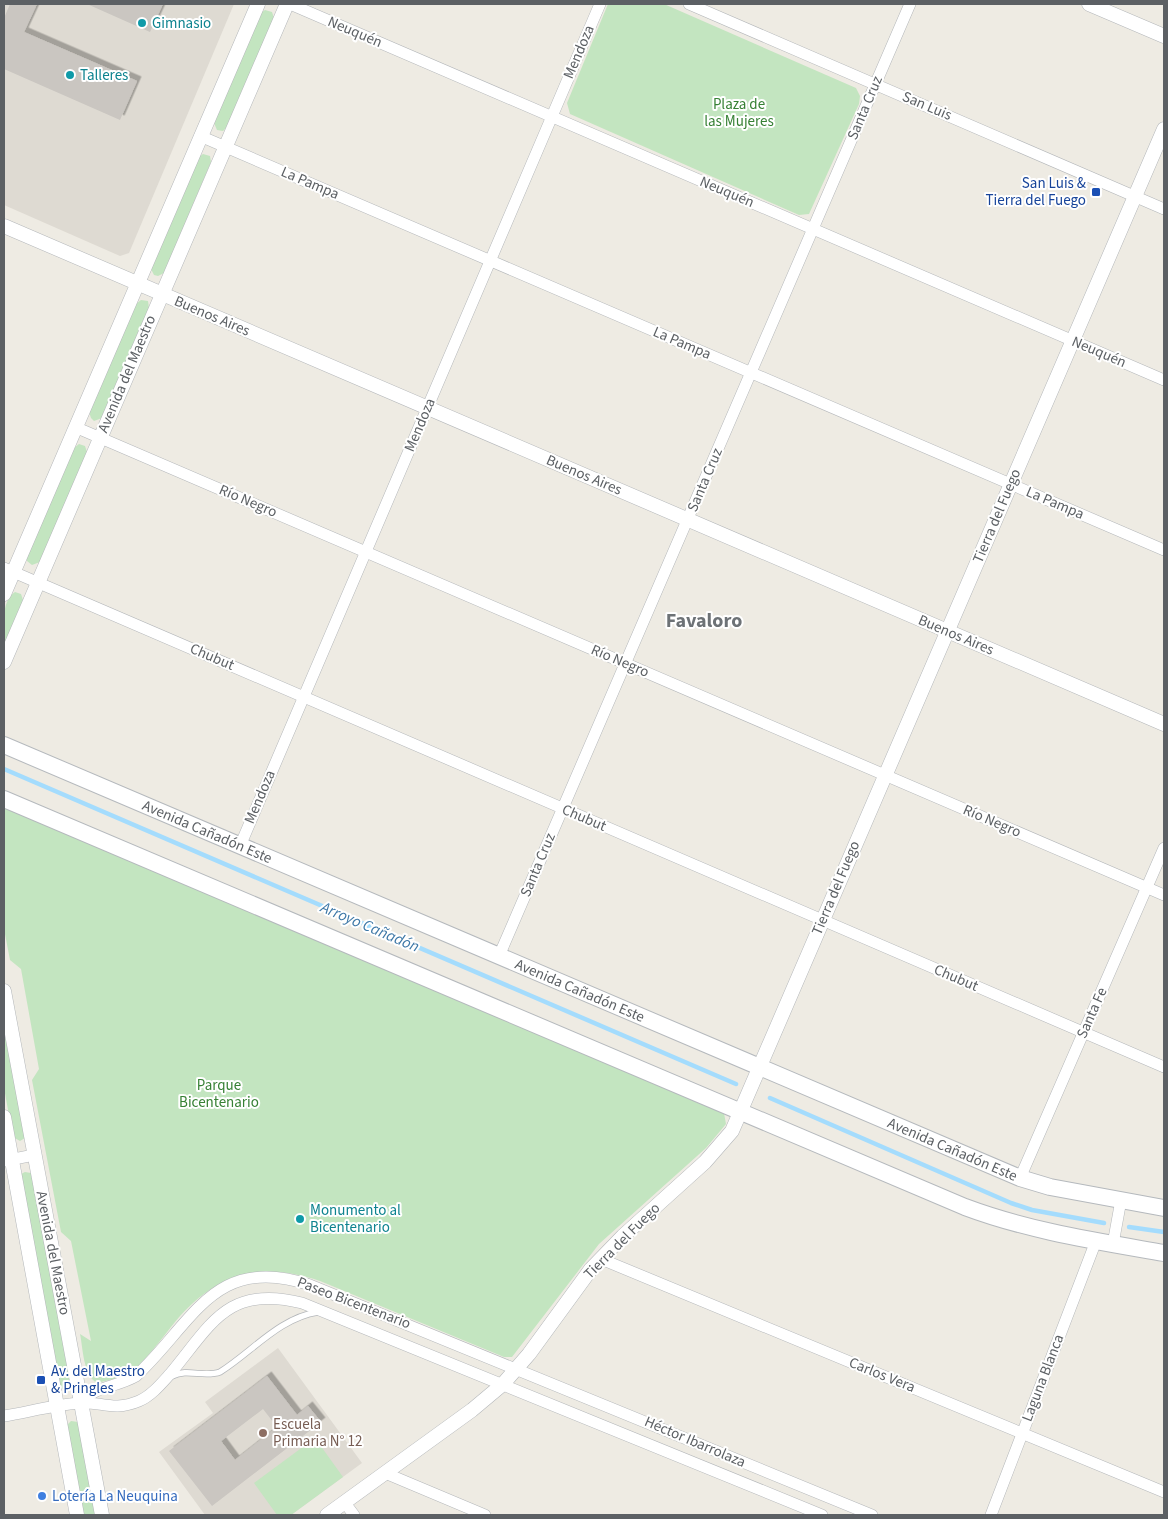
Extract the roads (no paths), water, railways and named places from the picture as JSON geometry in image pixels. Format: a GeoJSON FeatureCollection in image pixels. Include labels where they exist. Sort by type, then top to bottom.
{"type":"FeatureCollection","features":[{"type":"Feature","properties":{"kind":"main road","name":"Avenida Cañadón Este"},"geometry":{"type":"LineString","coordinates":[[4,745],[1020,1178],[1050,1187],[1164,1208]]}},
{"type":"Feature","properties":{"kind":"main road"},"geometry":{"type":"LineString","coordinates":[[4,799],[988,1215],[1036,1230],[1164,1253]]}},
{"type":"Feature","properties":{"kind":"street","name":"Avenida del Maestro"},"geometry":{"type":"LineString","coordinates":[[4,594],[8,570],[75,427],[258,4]]}},
{"type":"Feature","properties":{"kind":"street","name":"Avenida del Maestro"},"geometry":{"type":"LineString","coordinates":[[4,662],[288,4]]}},
{"type":"Feature","properties":{"kind":"street","name":"Neuquén"},"geometry":{"type":"LineString","coordinates":[[288,4],[1164,380]]}},
{"type":"Feature","properties":{"kind":"street","name":"Mendoza"},"geometry":{"type":"LineString","coordinates":[[240,846],[600,4]]}},
{"type":"Feature","properties":{"kind":"street","name":"San Luis"},"geometry":{"type":"LineString","coordinates":[[689,4],[1164,208]]}},
{"type":"Feature","properties":{"kind":"street","name":"Santa Cruz"},"geometry":{"type":"LineString","coordinates":[[499,956],[910,4]]}},
{"type":"Feature","properties":{"kind":"street"},"geometry":{"type":"LineString","coordinates":[[1089,4],[1164,36]]}},
{"type":"Feature","properties":{"kind":"street","name":"Tierra del Fuego"},"geometry":{"type":"LineString","coordinates":[[327,1515],[472,1410],[503,1384],[600,1259],[715,1151],[732,1132],[1164,129]]}},
{"type":"Feature","properties":{"kind":"street","name":"La Pampa"},"geometry":{"type":"LineString","coordinates":[[200,136],[1164,550]]}},
{"type":"Feature","properties":{"kind":"street","name":"Buenos Aires"},"geometry":{"type":"LineString","coordinates":[[4,226],[1164,724]]}},
{"type":"Feature","properties":{"kind":"street","name":"Río Negro"},"geometry":{"type":"LineString","coordinates":[[75,427],[1164,895]]}},
{"type":"Feature","properties":{"kind":"street","name":"Chubut"},"geometry":{"type":"LineString","coordinates":[[8,570],[1164,1067]]}},
{"type":"Feature","properties":{"kind":"street","name":"Santa Fe"},"geometry":{"type":"LineString","coordinates":[[1020,1178],[1164,848]]}},
{"type":"Feature","properties":{"kind":"street","name":"Avenida del Maestro"},"geometry":{"type":"LineString","coordinates":[[4,991],[102,1515]]}},
{"type":"Feature","properties":{"kind":"street","name":"Avenida del Maestro"},"geometry":{"type":"LineString","coordinates":[[4,1117],[8,1160],[77,1515]]}},
{"type":"Feature","properties":{"kind":"street"},"geometry":{"type":"LineString","coordinates":[[8,1160],[34,1155]]}},
{"type":"Feature","properties":{"kind":"street"},"geometry":{"type":"LineString","coordinates":[[1113,1244],[1121,1200]]}},
{"type":"Feature","properties":{"kind":"street","name":"Laguna Blanca"},"geometry":{"type":"LineString","coordinates":[[991,1515],[1096,1240]]}},
{"type":"Feature","properties":{"kind":"street","name":"Carlos Vera"},"geometry":{"type":"LineString","coordinates":[[600,1259],[1164,1492]]}},
{"type":"Feature","properties":{"kind":"street","name":"Paseo Bicentenario"},"geometry":{"type":"LineString","coordinates":[[80,1402],[94,1390],[125,1382],[136,1376],[187,1317],[211,1295],[242,1280],[259,1277],[276,1277],[310,1285],[517,1368]]}},
{"type":"Feature","properties":{"kind":"street","name":"Paseo Bicentenario"},"geometry":{"type":"LineString","coordinates":[[80,1402],[112,1407],[127,1405],[141,1400],[163,1381],[214,1319],[240,1303],[271,1297],[302,1304],[503,1384]]}},
{"type":"Feature","properties":{"kind":"street","name":"Héctor Ibarrolaza"},"geometry":{"type":"LineString","coordinates":[[517,1368],[872,1515]]}},
{"type":"Feature","properties":{"kind":"street","name":"Héctor Ibarrolaza"},"geometry":{"type":"LineString","coordinates":[[503,1384],[820,1515]]}},
{"type":"Feature","properties":{"kind":"street"},"geometry":{"type":"LineString","coordinates":[[4,1416],[80,1402]]}},
{"type":"Feature","properties":{"kind":"street"},"geometry":{"type":"LineString","coordinates":[[385,1474],[485,1515]]}},
{"type":"Feature","properties":{"kind":"street"},"geometry":{"type":"LineString","coordinates":[[820,1515],[827,1496]]}},
{"type":"Feature","properties":{"kind":"street"},"geometry":{"type":"LineString","coordinates":[[345,1503],[354,1515]]}},
{"type":"Feature","properties":{"kind":"lane"},"geometry":{"type":"LineString","coordinates":[[163,1381],[186,1372],[207,1375],[220,1372],[292,1320],[322,1312]]}},
{"type":"Feature","properties":{"kind":"waterway","name":"Arroyo Cañadón"},"geometry":{"type":"LineString","coordinates":[[4,769],[736,1084]]}},
{"type":"Feature","properties":{"kind":"waterway"},"geometry":{"type":"LineString","coordinates":[[770,1098],[1011,1203],[1032,1210],[1104,1223]]}},
{"type":"Feature","properties":{"kind":"waterway"},"geometry":{"type":"LineString","coordinates":[[1129,1227],[1164,1232]]}},
{"type":"Feature","properties":{"kind":"place","name":"Gimnasio"},"geometry":{"type":"Point","coordinates":[142,23]}},
{"type":"Feature","properties":{"kind":"place","name":"Talleres"},"geometry":{"type":"Point","coordinates":[70,75]}},
{"type":"Feature","properties":{"kind":"place","name":"San Luis & Tierra del Fuego"},"geometry":{"type":"Point","coordinates":[1096,192]}},
{"type":"Feature","properties":{"kind":"place","name":"Monumento al Bicentenario"},"geometry":{"type":"Point","coordinates":[300,1219]}},
{"type":"Feature","properties":{"kind":"place","name":"Av. del Maestro & Pringles"},"geometry":{"type":"Point","coordinates":[41,1380]}},
{"type":"Feature","properties":{"kind":"place","name":"Escuela Primaria N° 12"},"geometry":{"type":"Point","coordinates":[263,1433]}},
{"type":"Feature","properties":{"kind":"place","name":"Lotería La Neuquina"},"geometry":{"type":"Point","coordinates":[42,1496]}},
{"type":"Feature","properties":{"kind":"district","name":"Favaloro"},"geometry":{"type":"Point","coordinates":[704,621]}},
{"type":"Feature","properties":{"kind":"park label","name":"Plaza de las Mujeres"},"geometry":{"type":"Point","coordinates":[739,112]}},
{"type":"Feature","properties":{"kind":"park label","name":"Parque Bicentenario"},"geometry":{"type":"Point","coordinates":[219,1094]}}]}
